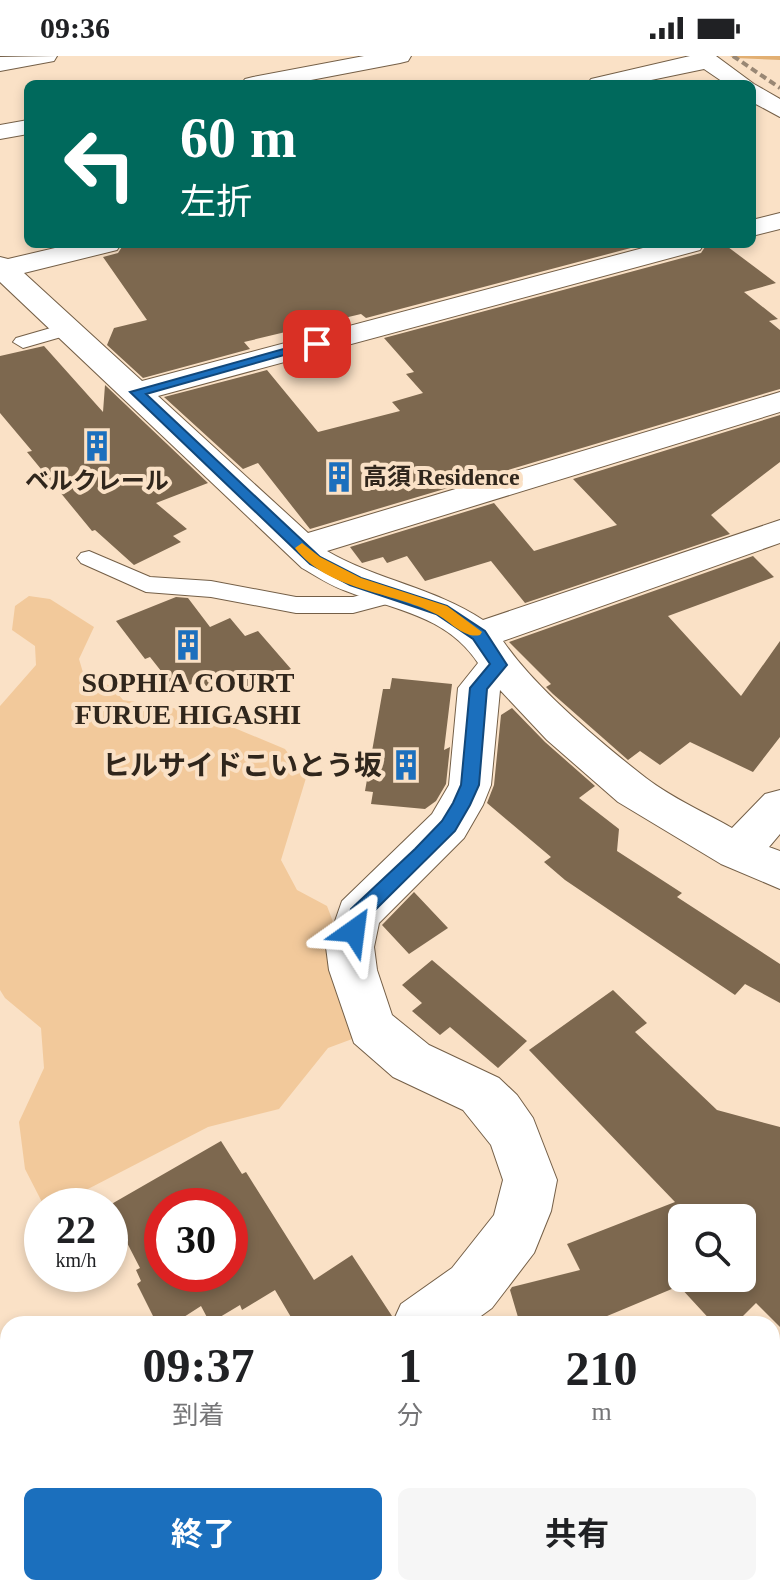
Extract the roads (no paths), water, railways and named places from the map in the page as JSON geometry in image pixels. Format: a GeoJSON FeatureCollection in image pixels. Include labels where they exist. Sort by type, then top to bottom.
{"type":"FeatureCollection","features":[{"type":"Feature","properties":{"kind":"street"},"geometry":{"type":"LineString","coordinates":[[0,64],[46,56]]}},
{"type":"Feature","properties":{"kind":"street"},"geometry":{"type":"LineString","coordinates":[[274,80],[400,56]]}},
{"type":"Feature","properties":{"kind":"street"},"geometry":{"type":"LineString","coordinates":[[615,80],[705,58],[735,80]]}},
{"type":"Feature","properties":{"kind":"street"},"geometry":{"type":"LineString","coordinates":[[756,95],[780,110]]}},
{"type":"Feature","properties":{"kind":"street"},"geometry":{"type":"LineString","coordinates":[[0,132],[24,128]]}},
{"type":"Feature","properties":{"kind":"street"},"geometry":{"type":"LineString","coordinates":[[756,227],[780,221]]}},
{"type":"Feature","properties":{"kind":"street"},"geometry":{"type":"LineString","coordinates":[[1,268],[89,248]]}},
{"type":"Feature","properties":{"kind":"street"},"geometry":{"type":"LineString","coordinates":[[137,392],[675,248]]}},
{"type":"Feature","properties":{"kind":"street"},"geometry":{"type":"LineString","coordinates":[[1,268],[315,560],[356,582],[442,610],[489,650],[562,729],[633,791],[737,852],[780,871]]}},
{"type":"Feature","properties":{"kind":"street"},"geometry":{"type":"LineString","coordinates":[[301,547],[780,402]]}},
{"type":"Feature","properties":{"kind":"street"},"geometry":{"type":"LineString","coordinates":[[489,650],[780,531]]}},
{"type":"Feature","properties":{"kind":"street"},"geometry":{"type":"LineString","coordinates":[[432,1316],[472,1288],[514,1234],[524,1211],[530,1180],[514,1135],[499,1112],[481,1094],[411,1061],[372,1028],[353,970],[350,947],[358,914],[422,854],[448,826],[461,805],[470,785],[478,688],[489,650]]}},
{"type":"Feature","properties":{"kind":"street"},"geometry":{"type":"LineString","coordinates":[[737,852],[780,806]]}},
{"type":"Feature","properties":{"kind":"lane"},"geometry":{"type":"LineString","coordinates":[[23,342],[68,329]]}},
{"type":"Feature","properties":{"kind":"lane"},"geometry":{"type":"LineString","coordinates":[[89,558],[146,584],[211,589],[296,605],[353,605],[394,594]]}},
{"type":"Feature","properties":{"kind":"waterway"},"geometry":{"type":"LineString","coordinates":[[734,56],[780,58]]}},
{"type":"Feature","properties":{"kind":"railway"},"geometry":{"type":"LineString","coordinates":[[733,56],[780,88]]}},
{"type":"Feature","properties":{"kind":"place","name":"ベルクレール"},"geometry":{"type":"Point","coordinates":[97,446]}},
{"type":"Feature","properties":{"kind":"place","name":"高須 Residence"},"geometry":{"type":"Point","coordinates":[339,477]}},
{"type":"Feature","properties":{"kind":"place","name":"SOPHIA COURT FURUE HIGASHI"},"geometry":{"type":"Point","coordinates":[188,645]}},
{"type":"Feature","properties":{"kind":"place","name":"ヒルサイドこいとう坂"},"geometry":{"type":"Point","coordinates":[406,765]}}]}
